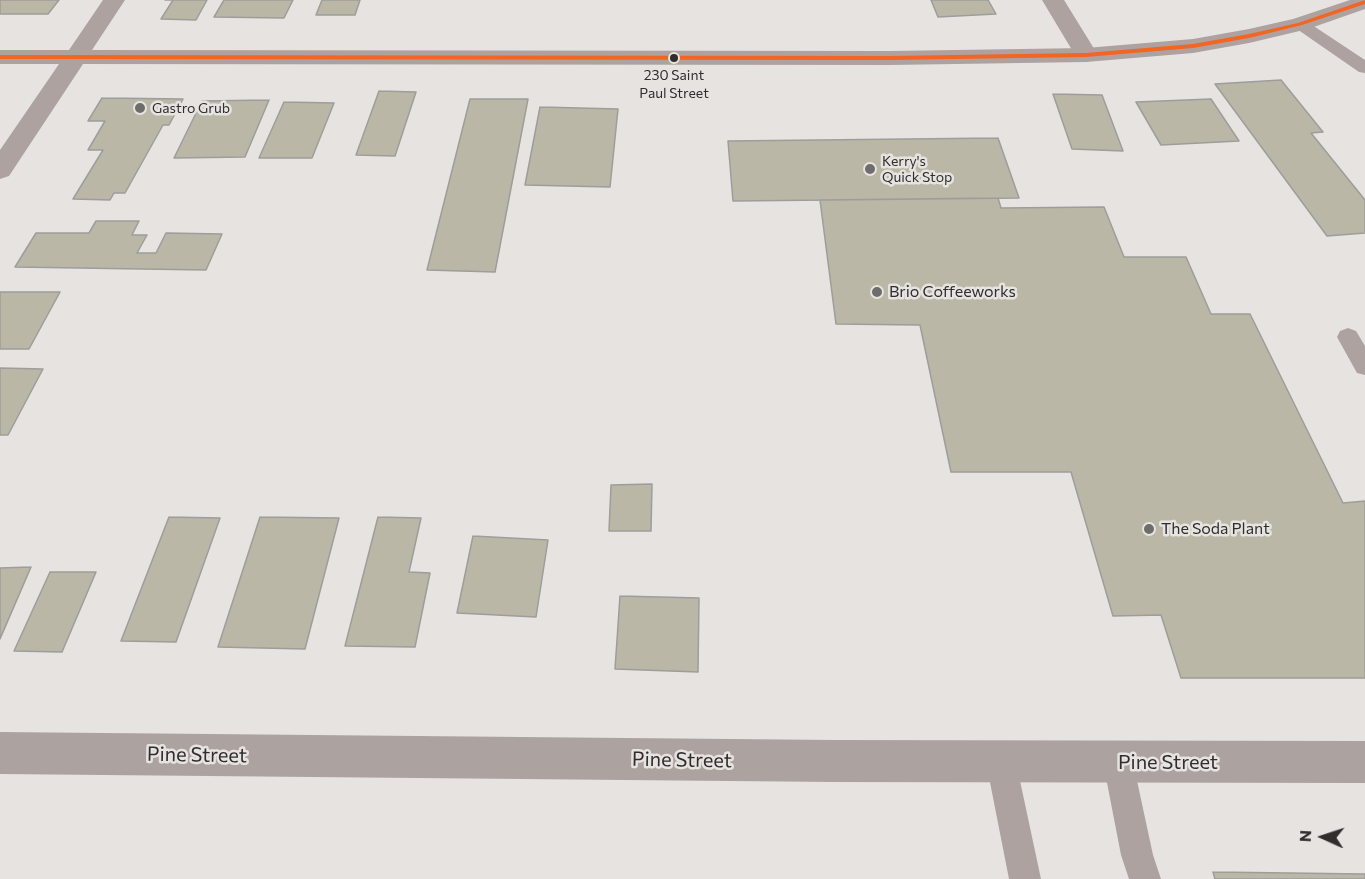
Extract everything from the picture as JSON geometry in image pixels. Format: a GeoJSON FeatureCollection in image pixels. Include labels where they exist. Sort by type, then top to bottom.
{"type":"FeatureCollection","features":[{"type":"Feature","properties":{"kind":"main road","name":"Pine Street"},"geometry":{"type":"LineString","coordinates":[[0,753],[1001,762],[1365,762]]}},
{"type":"Feature","properties":{"kind":"street"},"geometry":{"type":"LineString","coordinates":[[0,171],[114,0]]}},
{"type":"Feature","properties":{"kind":"street"},"geometry":{"type":"LineString","coordinates":[[1053,0],[1086,55]]}},
{"type":"Feature","properties":{"kind":"street"},"geometry":{"type":"LineString","coordinates":[[0,57],[890,58],[1086,55],[1193,46],[1300,24],[1365,2]]}},
{"type":"Feature","properties":{"kind":"lane"},"geometry":{"type":"LineString","coordinates":[[1300,24],[1365,68]]}},
{"type":"Feature","properties":{"kind":"lane"},"geometry":{"type":"LineString","coordinates":[[1348,337],[1365,366]]}},
{"type":"Feature","properties":{"kind":"lane"},"geometry":{"type":"LineString","coordinates":[[1001,762],[1025,879]]}},
{"type":"Feature","properties":{"kind":"lane"},"geometry":{"type":"LineString","coordinates":[[1118,762],[1137,855],[1145,879]]}},
{"type":"Feature","properties":{"kind":"building"},"geometry":{"type":"Polygon","coordinates":[[[0,0],[59,0],[48,14],[0,14],[0,0]]]}},
{"type":"Feature","properties":{"kind":"building"},"geometry":{"type":"Polygon","coordinates":[[[173,0],[207,0],[196,20],[161,19],[173,0]]]}},
{"type":"Feature","properties":{"kind":"building"},"geometry":{"type":"Polygon","coordinates":[[[224,0],[293,0],[284,18],[214,17],[224,0]]]}},
{"type":"Feature","properties":{"kind":"building"},"geometry":{"type":"Polygon","coordinates":[[[322,0],[360,0],[355,15],[316,15],[322,0]]]}},
{"type":"Feature","properties":{"kind":"building"},"geometry":{"type":"Polygon","coordinates":[[[931,0],[988,0],[996,14],[938,17],[931,0]]]}},
{"type":"Feature","properties":{"kind":"building"},"geometry":{"type":"Polygon","coordinates":[[[1281,80],[1323,132],[1311,133],[1365,200],[1365,233],[1327,236],[1215,84],[1281,80]]]}},
{"type":"Feature","properties":{"kind":"building"},"geometry":{"type":"Polygon","coordinates":[[[379,91],[416,92],[395,156],[356,155],[379,91]]]}},
{"type":"Feature","properties":{"kind":"building"},"geometry":{"type":"Polygon","coordinates":[[[1053,94],[1102,95],[1123,151],[1072,149],[1053,94]]]}},
{"type":"Feature","properties":{"kind":"building"},"geometry":{"type":"Polygon","coordinates":[[[102,98],[183,99],[169,125],[163,125],[125,193],[114,193],[110,200],[73,199],[103,150],[88,150],[105,121],[88,121],[102,98]]]}},
{"type":"Feature","properties":{"kind":"building"},"geometry":{"type":"Polygon","coordinates":[[[470,99],[528,99],[495,272],[427,270],[470,99]]]}},
{"type":"Feature","properties":{"kind":"building"},"geometry":{"type":"Polygon","coordinates":[[[1211,99],[1239,141],[1161,145],[1136,102],[1211,99]]]}},
{"type":"Feature","properties":{"kind":"building"},"geometry":{"type":"Polygon","coordinates":[[[269,100],[245,157],[174,158],[202,101],[269,100]]]}},
{"type":"Feature","properties":{"kind":"building"},"geometry":{"type":"Polygon","coordinates":[[[284,102],[334,103],[312,158],[259,158],[284,102]]]}},
{"type":"Feature","properties":{"kind":"building"},"geometry":{"type":"Polygon","coordinates":[[[540,107],[618,109],[610,187],[525,185],[540,107]]]}},
{"type":"Feature","properties":{"kind":"building","name":"Kerry's Quick Stop"},"geometry":{"type":"Polygon","coordinates":[[[998,138],[1019,198],[733,201],[728,141],[998,138]]]}},
{"type":"Feature","properties":{"kind":"building"},"geometry":{"type":"Polygon","coordinates":[[[998,198],[1001,208],[1104,207],[1124,257],[1186,257],[1211,314],[1250,314],[1343,503],[1365,501],[1365,678],[1181,678],[1161,615],[1113,616],[1071,472],[951,472],[920,325],[836,324],[820,200],[998,198]]]}},
{"type":"Feature","properties":{"kind":"building"},"geometry":{"type":"Polygon","coordinates":[[[96,221],[139,221],[132,235],[147,235],[137,253],[156,253],[166,233],[222,234],[206,270],[15,267],[36,233],[89,233],[96,221]]]}},
{"type":"Feature","properties":{"kind":"building"},"geometry":{"type":"Polygon","coordinates":[[[0,292],[60,292],[29,349],[0,349],[0,292]]]}},
{"type":"Feature","properties":{"kind":"building"},"geometry":{"type":"Polygon","coordinates":[[[0,368],[43,369],[8,435],[0,435],[0,368]]]}},
{"type":"Feature","properties":{"kind":"building"},"geometry":{"type":"Polygon","coordinates":[[[652,484],[651,531],[609,531],[611,485],[652,484]]]}},
{"type":"Feature","properties":{"kind":"building"},"geometry":{"type":"Polygon","coordinates":[[[169,517],[220,518],[176,642],[121,641],[169,517]]]}},
{"type":"Feature","properties":{"kind":"building"},"geometry":{"type":"Polygon","coordinates":[[[260,517],[339,518],[305,649],[218,647],[260,517]]]}},
{"type":"Feature","properties":{"kind":"building"},"geometry":{"type":"Polygon","coordinates":[[[378,517],[421,518],[409,572],[430,573],[415,647],[345,646],[378,517]]]}},
{"type":"Feature","properties":{"kind":"building"},"geometry":{"type":"Polygon","coordinates":[[[473,536],[548,540],[536,617],[457,613],[473,536]]]}},
{"type":"Feature","properties":{"kind":"building"},"geometry":{"type":"Polygon","coordinates":[[[31,567],[0,639],[0,568],[31,567]]]}},
{"type":"Feature","properties":{"kind":"building"},"geometry":{"type":"Polygon","coordinates":[[[50,572],[96,572],[62,652],[14,651],[50,572]]]}},
{"type":"Feature","properties":{"kind":"building"},"geometry":{"type":"Polygon","coordinates":[[[620,596],[699,598],[698,672],[615,669],[620,596]]]}},
{"type":"Feature","properties":{"kind":"building"},"geometry":{"type":"Polygon","coordinates":[[[1213,872],[1365,874],[1365,879],[1215,879],[1213,872]]]}},
{"type":"Feature","properties":{"kind":"transit line"},"geometry":{"type":"LineString","coordinates":[[0,57],[890,58],[1086,55],[1193,46],[1249,36],[1300,24],[1365,2]]}},
{"type":"Feature","properties":{"kind":"place","name":"230 Saint Paul Street"},"geometry":{"type":"Point","coordinates":[674,58]}},
{"type":"Feature","properties":{"kind":"place","name":"Gastro Grub"},"geometry":{"type":"Point","coordinates":[140,108]}},
{"type":"Feature","properties":{"kind":"place","name":"Kerry's Quick Stop"},"geometry":{"type":"Point","coordinates":[870,169]}},
{"type":"Feature","properties":{"kind":"place","name":"Brio Coffeeworks"},"geometry":{"type":"Point","coordinates":[877,292]}},
{"type":"Feature","properties":{"kind":"place","name":"The Soda Plant"},"geometry":{"type":"Point","coordinates":[1149,529]}}]}
